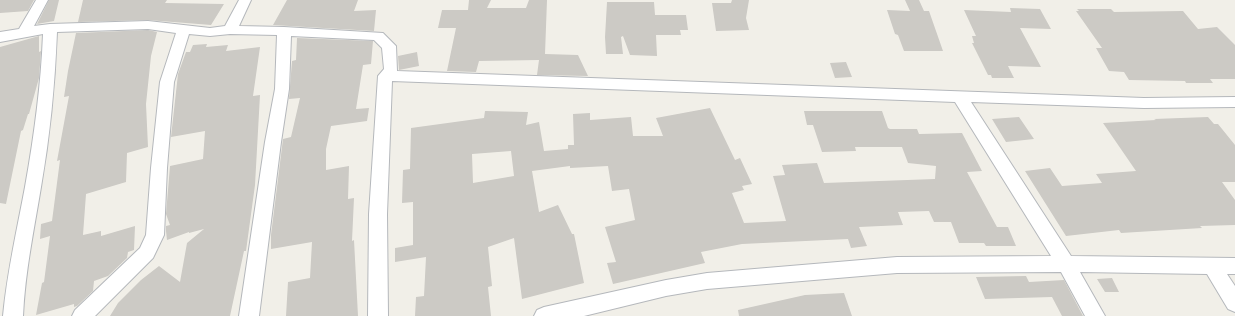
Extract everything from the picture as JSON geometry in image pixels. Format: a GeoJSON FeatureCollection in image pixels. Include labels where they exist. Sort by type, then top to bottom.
{"type":"FeatureCollection","features":[{"type":"Feature","properties":{"kind":"street"},"geometry":{"type":"LineString","coordinates":[[24,32],[42,0]]}},
{"type":"Feature","properties":{"kind":"street"},"geometry":{"type":"LineString","coordinates":[[230,30],[245,0]]}},
{"type":"Feature","properties":{"kind":"street"},"geometry":{"type":"LineString","coordinates":[[0,37],[50,28],[148,25],[210,32],[230,30],[284,31],[378,36],[389,46],[390,70],[385,76],[378,214],[378,316]]}},
{"type":"Feature","properties":{"kind":"street"},"geometry":{"type":"LineString","coordinates":[[13,316],[15,284],[45,115],[50,69],[50,28]]}},
{"type":"Feature","properties":{"kind":"street"},"geometry":{"type":"LineString","coordinates":[[82,316],[147,253],[155,235],[159,168],[167,82],[184,29]]}},
{"type":"Feature","properties":{"kind":"street"},"geometry":{"type":"LineString","coordinates":[[249,316],[273,142],[282,89],[284,31]]}},
{"type":"Feature","properties":{"kind":"street"},"geometry":{"type":"LineString","coordinates":[[385,76],[1144,103],[1235,102]]}},
{"type":"Feature","properties":{"kind":"street"},"geometry":{"type":"LineString","coordinates":[[959,96],[1066,264],[1095,316]]}},
{"type":"Feature","properties":{"kind":"street"},"geometry":{"type":"LineString","coordinates":[[544,316],[666,288],[707,281],[897,265],[1066,264],[1213,267],[1235,266]]}},
{"type":"Feature","properties":{"kind":"street"},"geometry":{"type":"LineString","coordinates":[[1213,267],[1235,303]]}},
{"type":"Feature","properties":{"kind":"building"},"geometry":{"type":"Polygon","coordinates":[[[0,0],[34,0],[28,11],[0,13],[0,0]]]}},
{"type":"Feature","properties":{"kind":"building"},"geometry":{"type":"Polygon","coordinates":[[[49,0],[59,0],[54,21],[37,24],[49,0]]]}},
{"type":"Feature","properties":{"kind":"building"},"geometry":{"type":"Polygon","coordinates":[[[83,0],[167,0],[165,3],[224,4],[211,25],[148,20],[78,22],[83,0]]]}},
{"type":"Feature","properties":{"kind":"building"},"geometry":{"type":"Polygon","coordinates":[[[287,0],[358,0],[354,11],[376,10],[374,31],[273,25],[287,0]]]}},
{"type":"Feature","properties":{"kind":"building"},"geometry":{"type":"Polygon","coordinates":[[[469,0],[491,0],[487,8],[526,8],[529,0],[547,0],[545,54],[578,55],[588,76],[537,75],[539,60],[479,61],[476,72],[447,71],[456,28],[438,28],[442,10],[468,10],[469,0]]]}},
{"type":"Feature","properties":{"kind":"building"},"geometry":{"type":"Polygon","coordinates":[[[732,0],[749,0],[746,18],[749,30],[716,31],[712,3],[731,3],[732,0]]]}},
{"type":"Feature","properties":{"kind":"building"},"geometry":{"type":"Polygon","coordinates":[[[905,0],[919,0],[924,11],[929,11],[943,51],[904,51],[898,35],[895,34],[887,10],[910,11],[905,0]]]}},
{"type":"Feature","properties":{"kind":"building"},"geometry":{"type":"Polygon","coordinates":[[[607,2],[654,2],[655,15],[686,15],[688,30],[680,30],[681,35],[656,35],[657,56],[630,55],[623,36],[621,37],[623,54],[606,54],[605,37],[607,2]]]}},
{"type":"Feature","properties":{"kind":"building"},"geometry":{"type":"Polygon","coordinates":[[[1010,8],[1040,9],[1051,29],[1020,28],[1041,67],[1008,66],[1014,78],[992,78],[991,75],[988,75],[972,43],[974,43],[972,36],[976,36],[964,10],[1011,12],[1010,8]]]}},
{"type":"Feature","properties":{"kind":"building"},"geometry":{"type":"Polygon","coordinates":[[[1077,9],[1111,9],[1114,12],[1183,11],[1198,29],[1217,27],[1235,45],[1235,79],[1210,79],[1213,83],[1129,80],[1124,72],[1109,71],[1096,48],[1102,48],[1076,11],[1079,11],[1077,9]]]}},
{"type":"Feature","properties":{"kind":"building"},"geometry":{"type":"Polygon","coordinates":[[[148,30],[157,32],[151,56],[146,104],[148,147],[127,153],[126,182],[86,194],[83,235],[101,231],[101,236],[135,226],[134,250],[128,252],[127,258],[108,276],[94,281],[93,291],[77,306],[74,307],[74,304],[36,315],[42,283],[44,282],[50,236],[40,239],[41,224],[52,221],[60,160],[57,161],[69,96],[64,97],[76,33],[148,30]]]}},
{"type":"Feature","properties":{"kind":"building"},"geometry":{"type":"Polygon","coordinates":[[[39,36],[39,52],[41,51],[39,78],[29,114],[23,130],[21,131],[6,204],[0,203],[0,47],[39,36]]]}},
{"type":"Feature","properties":{"kind":"building"},"geometry":{"type":"Polygon","coordinates":[[[297,38],[373,41],[371,64],[363,65],[356,109],[369,108],[367,121],[331,126],[326,149],[326,170],[349,166],[348,199],[354,198],[352,241],[354,240],[358,316],[286,316],[288,282],[310,278],[312,242],[271,249],[271,235],[283,139],[291,137],[300,98],[289,99],[292,61],[296,60],[297,38]]]}},
{"type":"Feature","properties":{"kind":"building"},"geometry":{"type":"Polygon","coordinates":[[[207,44],[206,47],[228,45],[226,51],[260,47],[253,96],[260,95],[255,185],[246,251],[244,251],[230,316],[110,316],[118,303],[141,280],[159,266],[180,282],[187,243],[204,229],[189,232],[167,240],[166,226],[170,225],[166,214],[170,166],[203,159],[205,131],[171,137],[178,74],[186,52],[190,52],[193,45],[207,44]]]}},
{"type":"Feature","properties":{"kind":"building"},"geometry":{"type":"Polygon","coordinates":[[[417,52],[419,66],[399,70],[398,56],[417,52]]]}},
{"type":"Feature","properties":{"kind":"building"},"geometry":{"type":"Polygon","coordinates":[[[846,62],[852,77],[835,78],[830,63],[846,62]]]}},
{"type":"Feature","properties":{"kind":"building"},"geometry":{"type":"Polygon","coordinates":[[[710,108],[735,160],[740,158],[752,184],[742,186],[744,190],[732,193],[744,223],[786,221],[773,176],[785,175],[782,165],[817,163],[824,183],[935,179],[936,166],[908,163],[902,147],[855,147],[856,151],[822,152],[813,125],[807,125],[804,111],[882,111],[888,128],[890,129],[917,129],[919,134],[962,133],[982,171],[967,172],[997,227],[1008,227],[1016,246],[986,246],[984,243],[959,243],[951,222],[934,222],[929,211],[898,212],[903,225],[859,227],[867,246],[851,248],[848,239],[742,244],[701,252],[705,263],[613,284],[607,263],[616,262],[605,227],[635,220],[629,189],[612,191],[608,166],[570,168],[570,166],[532,171],[539,212],[558,205],[572,234],[574,234],[584,283],[522,299],[514,238],[488,247],[492,286],[488,287],[491,316],[415,316],[416,297],[424,296],[426,257],[395,262],[395,248],[413,245],[413,202],[402,203],[403,170],[410,169],[411,128],[484,118],[485,111],[528,112],[526,125],[539,122],[544,151],[568,149],[568,145],[574,145],[573,114],[590,113],[590,120],[631,117],[633,136],[663,136],[656,118],[710,108]],[[511,151],[472,154],[473,183],[514,176],[511,151]]]}},
{"type":"Feature","properties":{"kind":"building"},"geometry":{"type":"Polygon","coordinates":[[[1019,117],[1034,139],[1006,142],[992,119],[1019,117]]]}},
{"type":"Feature","properties":{"kind":"building"},"geometry":{"type":"Polygon","coordinates":[[[1208,117],[1214,124],[1218,124],[1235,145],[1235,182],[1222,182],[1235,200],[1235,225],[1200,226],[1202,228],[1121,233],[1119,230],[1066,236],[1025,171],[1050,168],[1062,186],[1102,183],[1096,174],[1136,171],[1103,123],[1208,117]]]}},
{"type":"Feature","properties":{"kind":"building"},"geometry":{"type":"Polygon","coordinates":[[[1026,276],[1029,282],[1064,280],[1083,316],[1062,316],[1052,297],[985,299],[976,277],[1026,276]]]}},
{"type":"Feature","properties":{"kind":"building"},"geometry":{"type":"Polygon","coordinates":[[[1112,278],[1119,292],[1105,292],[1097,279],[1112,278]]]}},
{"type":"Feature","properties":{"kind":"building"},"geometry":{"type":"Polygon","coordinates":[[[844,293],[852,316],[739,316],[738,310],[805,295],[844,293]]]}}]}
